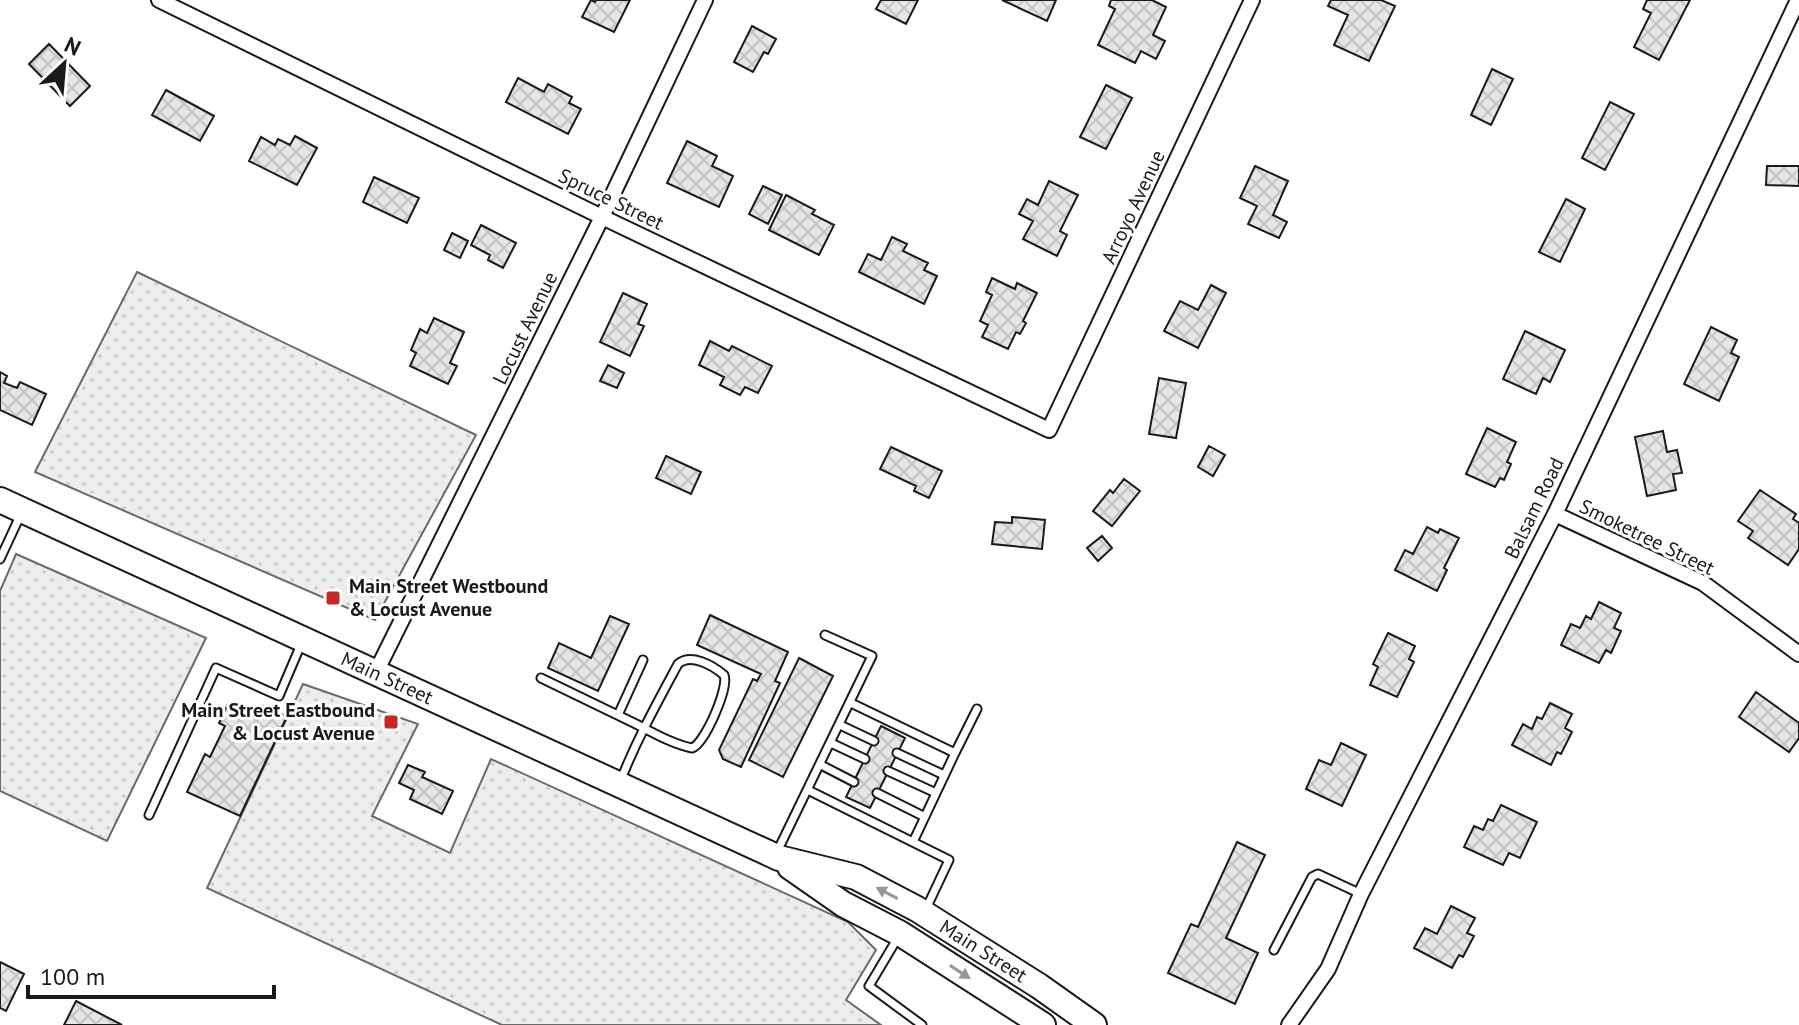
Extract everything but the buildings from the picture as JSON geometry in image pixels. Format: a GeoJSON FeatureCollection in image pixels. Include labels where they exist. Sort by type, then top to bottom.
{"type":"FeatureCollection","features":[{"type":"Feature","properties":{"kind":"main road","name":"Main Street"},"geometry":{"type":"LineString","coordinates":[[0,500],[775,856],[856,877],[924,913],[1094,1025]]}},
{"type":"Feature","properties":{"kind":"main road","name":"Main Street"},"geometry":{"type":"LineString","coordinates":[[775,856],[843,904],[901,934],[1043,1025]]}},
{"type":"Feature","properties":{"kind":"street","name":"Spruce Street"},"geometry":{"type":"LineString","coordinates":[[159,0],[602,217],[1049,430]]}},
{"type":"Feature","properties":{"kind":"street","name":"Locust Avenue"},"geometry":{"type":"LineString","coordinates":[[376,672],[602,217],[705,0]]}},
{"type":"Feature","properties":{"kind":"street","name":"Arroyo Avenue"},"geometry":{"type":"LineString","coordinates":[[1049,430],[1252,0]]}},
{"type":"Feature","properties":{"kind":"street","name":"Balsam Road"},"geometry":{"type":"LineString","coordinates":[[1289,1025],[1328,969],[1361,894],[1555,514],[1792,30],[1798,0]]}},
{"type":"Feature","properties":{"kind":"street","name":"Smoketree Street"},"geometry":{"type":"LineString","coordinates":[[1555,514],[1703,583],[1799,654]]}},
{"type":"Feature","properties":{"kind":"lane"},"geometry":{"type":"LineString","coordinates":[[0,559],[23,510]]}},
{"type":"Feature","properties":{"kind":"lane"},"geometry":{"type":"LineString","coordinates":[[775,856],[872,656],[825,635]]}},
{"type":"Feature","properties":{"kind":"lane"},"geometry":{"type":"LineString","coordinates":[[149,815],[216,668],[279,696],[304,639]]}},
{"type":"Feature","properties":{"kind":"lane"},"geometry":{"type":"LineString","coordinates":[[541,678],[645,728],[681,746],[692,748],[699,746],[724,692],[724,675],[691,658],[678,664],[645,728],[619,784]]}},
{"type":"Feature","properties":{"kind":"lane"},"geometry":{"type":"LineString","coordinates":[[618,715],[643,660]]}},
{"type":"Feature","properties":{"kind":"lane"},"geometry":{"type":"LineString","coordinates":[[851,703],[955,753]]}},
{"type":"Feature","properties":{"kind":"lane"},"geometry":{"type":"LineString","coordinates":[[913,842],[977,709]]}},
{"type":"Feature","properties":{"kind":"lane"},"geometry":{"type":"LineString","coordinates":[[840,725],[874,741]]}},
{"type":"Feature","properties":{"kind":"lane"},"geometry":{"type":"LineString","coordinates":[[831,743],[865,759]]}},
{"type":"Feature","properties":{"kind":"lane"},"geometry":{"type":"LineString","coordinates":[[897,753],[944,775]]}},
{"type":"Feature","properties":{"kind":"lane"},"geometry":{"type":"LineString","coordinates":[[821,765],[854,782]]}},
{"type":"Feature","properties":{"kind":"lane"},"geometry":{"type":"LineString","coordinates":[[888,771],[936,793]]}},
{"type":"Feature","properties":{"kind":"lane"},"geometry":{"type":"LineString","coordinates":[[808,790],[949,860],[924,913]]}},
{"type":"Feature","properties":{"kind":"lane"},"geometry":{"type":"LineString","coordinates":[[877,793],[925,817]]}},
{"type":"Feature","properties":{"kind":"lane"},"geometry":{"type":"LineString","coordinates":[[1274,950],[1312,877],[1318,874],[1361,894]]}},
{"type":"Feature","properties":{"kind":"lane"},"geometry":{"type":"LineString","coordinates":[[901,934],[869,986],[922,1025]]}},
{"type":"Feature","properties":{"kind":"shaded area"},"geometry":{"type":"Polygon","coordinates":[[[137,272],[476,435],[375,620],[35,472],[137,272]]]}},
{"type":"Feature","properties":{"kind":"shaded area"},"geometry":{"type":"Polygon","coordinates":[[[16,554],[206,638],[107,841],[0,791],[0,591],[16,554]]]}},
{"type":"Feature","properties":{"kind":"shaded area"},"geometry":{"type":"Polygon","coordinates":[[[303,684],[418,724],[372,816],[450,853],[491,759],[848,922],[876,950],[846,1000],[881,1025],[502,1025],[207,888],[303,684]]]}},
{"type":"Feature","properties":{"kind":"place","name":"Main Street Westbound & Locust Avenue"},"geometry":{"type":"Point","coordinates":[333,598]}},
{"type":"Feature","properties":{"kind":"place","name":"Main Street Eastbound & Locust Avenue"},"geometry":{"type":"Point","coordinates":[391,722]}}]}
